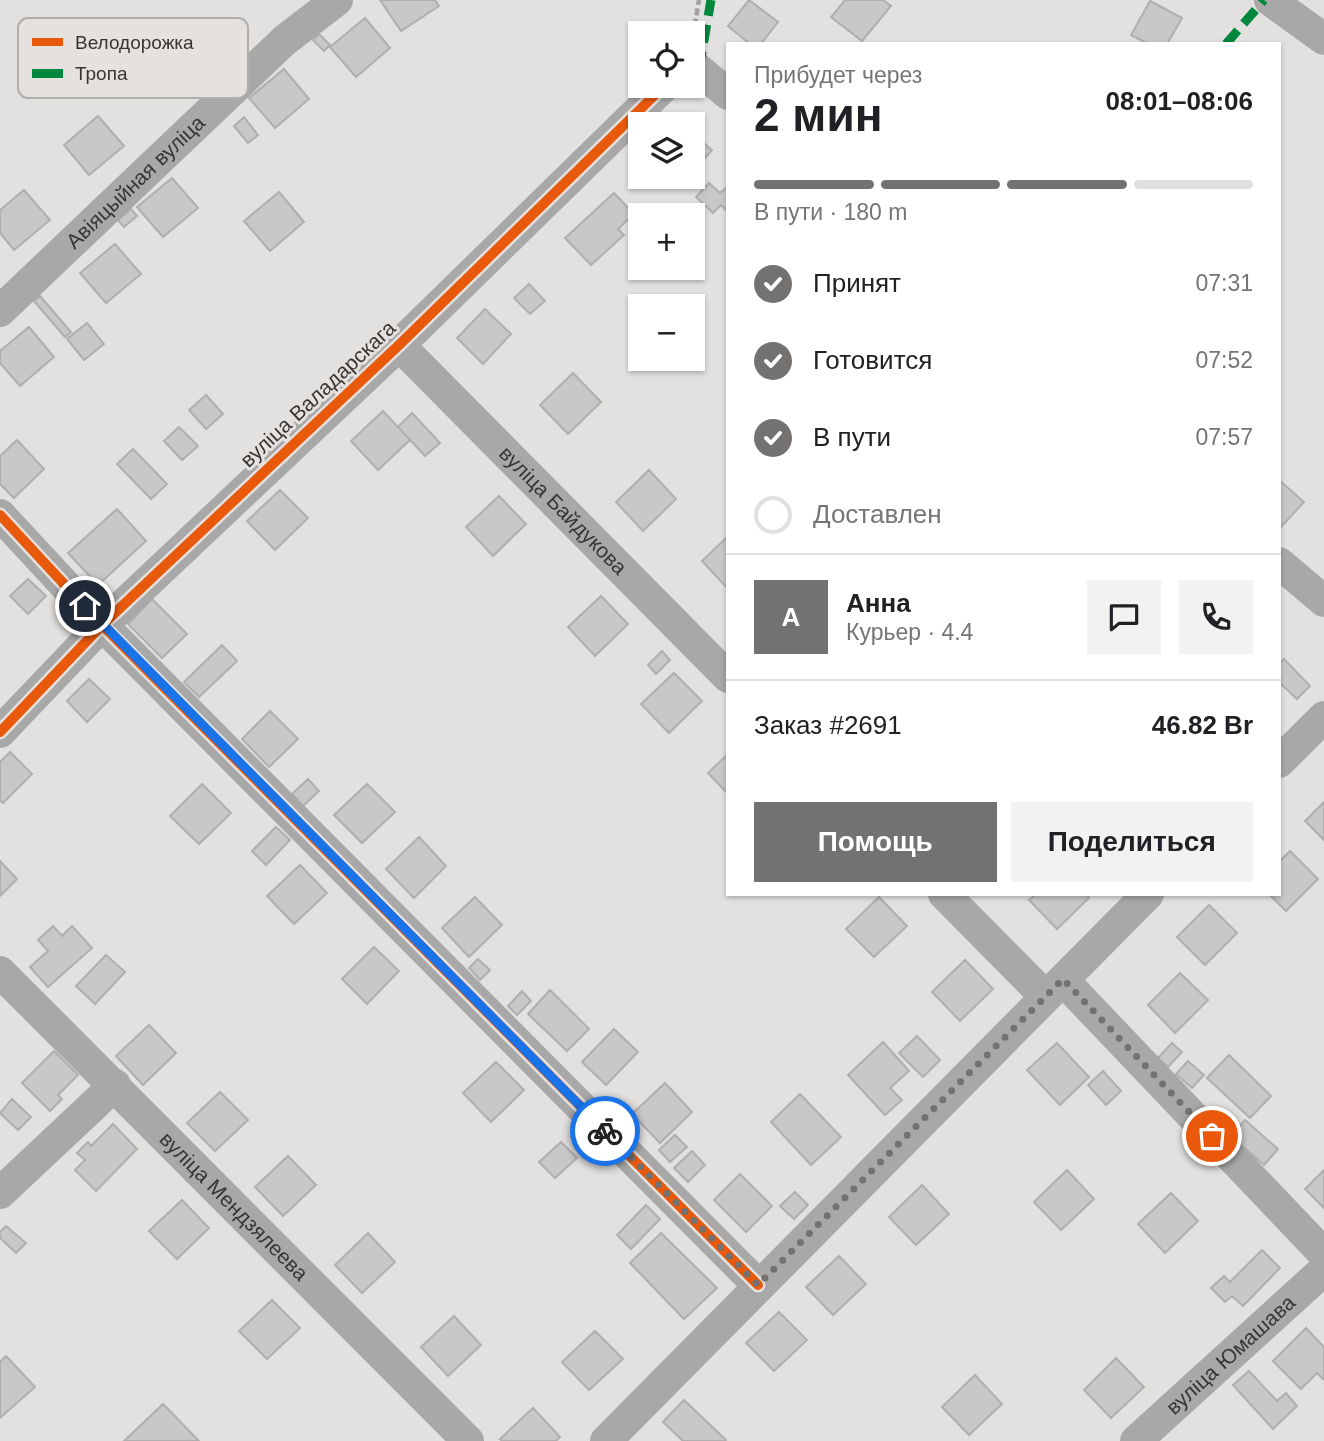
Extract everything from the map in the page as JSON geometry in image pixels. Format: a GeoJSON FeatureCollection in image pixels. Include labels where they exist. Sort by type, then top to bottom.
{"type":"FeatureCollection","features":[{"type":"Feature","properties":{"kind":"street","name":"Авіяцыйная вуліца"},"geometry":{"type":"LineString","coordinates":[[248,75],[285,40],[337,0]]}},
{"type":"Feature","properties":{"kind":"street"},"geometry":{"type":"LineString","coordinates":[[1270,0],[1324,39]]}},
{"type":"Feature","properties":{"kind":"street"},"geometry":{"type":"LineString","coordinates":[[705,75],[726,92]]}},
{"type":"Feature","properties":{"kind":"street","name":"Авіяцыйная вуліца"},"geometry":{"type":"LineString","coordinates":[[0,311],[224,98]]}},
{"type":"Feature","properties":{"kind":"street","name":"вуліца Валадарскага"},"geometry":{"type":"LineString","coordinates":[[0,732],[102,625],[399,345],[652,98]]}},
{"type":"Feature","properties":{"kind":"street","name":"вуліца Байдукова"},"geometry":{"type":"LineString","coordinates":[[399,345],[726,675]]}},
{"type":"Feature","properties":{"kind":"street"},"geometry":{"type":"LineString","coordinates":[[0,515],[102,625],[758,1285]]}},
{"type":"Feature","properties":{"kind":"street"},"geometry":{"type":"LineString","coordinates":[[1281,565],[1324,601]]}},
{"type":"Feature","properties":{"kind":"street"},"geometry":{"type":"LineString","coordinates":[[1281,760],[1324,717]]}},
{"type":"Feature","properties":{"kind":"street"},"geometry":{"type":"LineString","coordinates":[[946,896],[1054,988],[1324,1254]]}},
{"type":"Feature","properties":{"kind":"street"},"geometry":{"type":"LineString","coordinates":[[606,1441],[1145,896]]}},
{"type":"Feature","properties":{"kind":"street","name":"вуліца Мендзялеева"},"geometry":{"type":"LineString","coordinates":[[0,972],[468,1441]]}},
{"type":"Feature","properties":{"kind":"street"},"geometry":{"type":"LineString","coordinates":[[0,1192],[115,1085]]}},
{"type":"Feature","properties":{"kind":"street","name":"вуліца Юмашава"},"geometry":{"type":"LineString","coordinates":[[1136,1441],[1324,1270]]}},
{"type":"Feature","properties":{"kind":"path"},"geometry":{"type":"LineString","coordinates":[[696,21],[699,0]]}},
{"type":"Feature","properties":{"kind":"building"},"geometry":{"type":"Polygon","coordinates":[[[380,0],[435,0],[439,6],[401,31],[380,0]]]}},
{"type":"Feature","properties":{"kind":"building"},"geometry":{"type":"Polygon","coordinates":[[[749,0],[778,22],[763,42],[748,42],[728,26],[749,0]]]}},
{"type":"Feature","properties":{"kind":"building"},"geometry":{"type":"Polygon","coordinates":[[[845,0],[883,0],[891,6],[862,41],[831,17],[845,0]]]}},
{"type":"Feature","properties":{"kind":"building"},"geometry":{"type":"Polygon","coordinates":[[[1150,1],[1182,18],[1168,42],[1144,42],[1131,35],[1150,1]]]}},
{"type":"Feature","properties":{"kind":"building"},"geometry":{"type":"Polygon","coordinates":[[[365,18],[390,48],[356,77],[330,47],[365,18]]]}},
{"type":"Feature","properties":{"kind":"building"},"geometry":{"type":"Polygon","coordinates":[[[319,34],[330,45],[324,51],[313,40],[319,34]]]}},
{"type":"Feature","properties":{"kind":"building"},"geometry":{"type":"Polygon","coordinates":[[[284,69],[309,99],[275,128],[249,98],[284,69]]]}},
{"type":"Feature","properties":{"kind":"building"},"geometry":{"type":"Polygon","coordinates":[[[98,116],[124,146],[89,175],[64,145],[98,116]]]}},
{"type":"Feature","properties":{"kind":"building"},"geometry":{"type":"Polygon","coordinates":[[[244,117],[258,135],[248,143],[234,126],[244,117]]]}},
{"type":"Feature","properties":{"kind":"building"},"geometry":{"type":"Polygon","coordinates":[[[705,144],[712,150],[705,158],[705,144]]]}},
{"type":"Feature","properties":{"kind":"building"},"geometry":{"type":"Polygon","coordinates":[[[172,178],[198,208],[163,237],[137,207],[172,178]]]}},
{"type":"Feature","properties":{"kind":"building"},"geometry":{"type":"Polygon","coordinates":[[[709,183],[720,193],[726,188],[726,210],[721,205],[713,213],[696,197],[709,183]]]}},
{"type":"Feature","properties":{"kind":"building"},"geometry":{"type":"Polygon","coordinates":[[[24,190],[50,220],[14,250],[0,233],[0,210],[24,190]]]}},
{"type":"Feature","properties":{"kind":"building"},"geometry":{"type":"Polygon","coordinates":[[[279,192],[304,222],[270,251],[244,221],[279,192]]]}},
{"type":"Feature","properties":{"kind":"building"},"geometry":{"type":"Polygon","coordinates":[[[614,193],[628,208],[628,220],[618,229],[624,235],[591,265],[565,238],[614,193]]]}},
{"type":"Feature","properties":{"kind":"building"},"geometry":{"type":"Polygon","coordinates":[[[131,209],[137,216],[124,227],[118,220],[131,209]]]}},
{"type":"Feature","properties":{"kind":"building"},"geometry":{"type":"Polygon","coordinates":[[[115,244],[141,274],[106,303],[80,273],[115,244]]]}},
{"type":"Feature","properties":{"kind":"building"},"geometry":{"type":"Polygon","coordinates":[[[529,284],[545,301],[530,314],[514,298],[529,284]]]}},
{"type":"Feature","properties":{"kind":"building"},"geometry":{"type":"Polygon","coordinates":[[[40,296],[71,332],[65,337],[34,301],[40,296]]]}},
{"type":"Feature","properties":{"kind":"building"},"geometry":{"type":"Polygon","coordinates":[[[485,309],[511,334],[483,364],[457,338],[485,309]]]}},
{"type":"Feature","properties":{"kind":"building"},"geometry":{"type":"Polygon","coordinates":[[[87,323],[104,344],[84,360],[67,339],[87,323]]]}},
{"type":"Feature","properties":{"kind":"building"},"geometry":{"type":"Polygon","coordinates":[[[29,327],[54,357],[20,386],[0,363],[0,351],[29,327]]]}},
{"type":"Feature","properties":{"kind":"building"},"geometry":{"type":"Polygon","coordinates":[[[573,373],[601,402],[568,434],[540,405],[573,373]]]}},
{"type":"Feature","properties":{"kind":"building"},"geometry":{"type":"Polygon","coordinates":[[[206,395],[223,414],[206,429],[189,410],[206,395]]]}},
{"type":"Feature","properties":{"kind":"building"},"geometry":{"type":"Polygon","coordinates":[[[383,411],[410,440],[378,470],[351,441],[383,411]]]}},
{"type":"Feature","properties":{"kind":"building"},"geometry":{"type":"Polygon","coordinates":[[[412,413],[440,443],[425,456],[398,427],[412,413]]]}},
{"type":"Feature","properties":{"kind":"building"},"geometry":{"type":"Polygon","coordinates":[[[179,427],[198,446],[182,460],[164,441],[179,427]]]}},
{"type":"Feature","properties":{"kind":"building"},"geometry":{"type":"Polygon","coordinates":[[[17,440],[44,469],[14,498],[0,484],[0,456],[17,440]]]}},
{"type":"Feature","properties":{"kind":"building"},"geometry":{"type":"Polygon","coordinates":[[[133,449],[167,484],[151,499],[117,464],[133,449]]]}},
{"type":"Feature","properties":{"kind":"building"},"geometry":{"type":"Polygon","coordinates":[[[649,470],[676,499],[643,531],[616,502],[649,470]]]}},
{"type":"Feature","properties":{"kind":"building"},"geometry":{"type":"Polygon","coordinates":[[[1281,482],[1304,502],[1281,527],[1281,482]]]}},
{"type":"Feature","properties":{"kind":"building"},"geometry":{"type":"Polygon","coordinates":[[[280,490],[308,518],[275,550],[247,521],[280,490]]]}},
{"type":"Feature","properties":{"kind":"building"},"geometry":{"type":"Polygon","coordinates":[[[499,496],[526,524],[493,556],[466,527],[499,496]]]}},
{"type":"Feature","properties":{"kind":"building"},"geometry":{"type":"Polygon","coordinates":[[[117,509],[146,541],[98,585],[68,553],[117,509]]]}},
{"type":"Feature","properties":{"kind":"building"},"geometry":{"type":"Polygon","coordinates":[[[726,538],[726,587],[702,561],[726,538]]]}},
{"type":"Feature","properties":{"kind":"building"},"geometry":{"type":"Polygon","coordinates":[[[28,579],[46,596],[28,614],[10,596],[28,579]]]}},
{"type":"Feature","properties":{"kind":"building"},"geometry":{"type":"Polygon","coordinates":[[[601,596],[628,624],[595,656],[568,627],[601,596]]]}},
{"type":"Feature","properties":{"kind":"building"},"geometry":{"type":"Polygon","coordinates":[[[152,599],[187,634],[162,658],[128,624],[152,599]]]}},
{"type":"Feature","properties":{"kind":"building"},"geometry":{"type":"Polygon","coordinates":[[[222,645],[237,661],[199,697],[184,682],[222,645]]]}},
{"type":"Feature","properties":{"kind":"building"},"geometry":{"type":"Polygon","coordinates":[[[662,651],[670,660],[656,674],[648,665],[662,651]]]}},
{"type":"Feature","properties":{"kind":"building"},"geometry":{"type":"Polygon","coordinates":[[[1284,659],[1310,686],[1297,699],[1281,684],[1281,662],[1284,659]]]}},
{"type":"Feature","properties":{"kind":"building"},"geometry":{"type":"Polygon","coordinates":[[[674,673],[702,701],[669,733],[641,704],[674,673]]]}},
{"type":"Feature","properties":{"kind":"building"},"geometry":{"type":"Polygon","coordinates":[[[89,679],[110,699],[87,722],[67,701],[89,679]]]}},
{"type":"Feature","properties":{"kind":"building"},"geometry":{"type":"Polygon","coordinates":[[[270,711],[298,739],[269,767],[242,739],[270,711]]]}},
{"type":"Feature","properties":{"kind":"building"},"geometry":{"type":"Polygon","coordinates":[[[10,752],[32,774],[3,803],[0,800],[0,762],[10,752]]]}},
{"type":"Feature","properties":{"kind":"building"},"geometry":{"type":"Polygon","coordinates":[[[726,756],[726,792],[708,773],[726,756]]]}},
{"type":"Feature","properties":{"kind":"building"},"geometry":{"type":"Polygon","coordinates":[[[308,779],[319,791],[303,806],[292,794],[308,779]]]}},
{"type":"Feature","properties":{"kind":"building"},"geometry":{"type":"Polygon","coordinates":[[[202,784],[231,813],[199,844],[170,816],[202,784]]]}},
{"type":"Feature","properties":{"kind":"building"},"geometry":{"type":"Polygon","coordinates":[[[367,784],[395,812],[362,843],[334,815],[367,784]]]}},
{"type":"Feature","properties":{"kind":"building"},"geometry":{"type":"Polygon","coordinates":[[[1324,802],[1324,840],[1305,821],[1324,802]]]}},
{"type":"Feature","properties":{"kind":"building"},"geometry":{"type":"Polygon","coordinates":[[[276,827],[290,840],[266,865],[252,851],[276,827]]]}},
{"type":"Feature","properties":{"kind":"building"},"geometry":{"type":"Polygon","coordinates":[[[419,837],[446,866],[414,898],[386,869],[419,837]]]}},
{"type":"Feature","properties":{"kind":"building"},"geometry":{"type":"Polygon","coordinates":[[[1290,851],[1318,879],[1286,911],[1271,896],[1281,896],[1281,860],[1290,851]]]}},
{"type":"Feature","properties":{"kind":"building"},"geometry":{"type":"Polygon","coordinates":[[[0,861],[17,879],[0,896],[0,861]]]}},
{"type":"Feature","properties":{"kind":"building"},"geometry":{"type":"Polygon","coordinates":[[[300,865],[327,893],[294,924],[267,896],[300,865]]]}},
{"type":"Feature","properties":{"kind":"building"},"geometry":{"type":"Polygon","coordinates":[[[1034,896],[1089,898],[1057,929],[1029,900],[1034,896]]]}},
{"type":"Feature","properties":{"kind":"building"},"geometry":{"type":"Polygon","coordinates":[[[475,897],[502,925],[469,957],[442,928],[475,897]]]}},
{"type":"Feature","properties":{"kind":"building"},"geometry":{"type":"Polygon","coordinates":[[[879,897],[907,926],[874,957],[846,929],[879,897]]]}},
{"type":"Feature","properties":{"kind":"building"},"geometry":{"type":"Polygon","coordinates":[[[1209,905],[1237,933],[1205,965],[1177,937],[1209,905]]]}},
{"type":"Feature","properties":{"kind":"building"},"geometry":{"type":"Polygon","coordinates":[[[53,926],[62,936],[72,926],[92,948],[48,987],[30,967],[48,951],[38,940],[53,926]]]}},
{"type":"Feature","properties":{"kind":"building"},"geometry":{"type":"Polygon","coordinates":[[[374,947],[399,971],[367,1004],[342,979],[374,947]]]}},
{"type":"Feature","properties":{"kind":"building"},"geometry":{"type":"Polygon","coordinates":[[[106,955],[125,972],[95,1004],[76,986],[106,955]]]}},
{"type":"Feature","properties":{"kind":"building"},"geometry":{"type":"Polygon","coordinates":[[[478,959],[490,970],[480,980],[469,968],[478,959]]]}},
{"type":"Feature","properties":{"kind":"building"},"geometry":{"type":"Polygon","coordinates":[[[965,960],[993,989],[960,1021],[932,992],[965,960]]]}},
{"type":"Feature","properties":{"kind":"building"},"geometry":{"type":"Polygon","coordinates":[[[1180,973],[1208,1000],[1175,1033],[1148,1005],[1180,973]]]}},
{"type":"Feature","properties":{"kind":"building"},"geometry":{"type":"Polygon","coordinates":[[[550,990],[589,1029],[567,1051],[528,1014],[550,990]]]}},
{"type":"Feature","properties":{"kind":"building"},"geometry":{"type":"Polygon","coordinates":[[[522,991],[531,1001],[517,1015],[508,1006],[522,991]]]}},
{"type":"Feature","properties":{"kind":"building"},"geometry":{"type":"Polygon","coordinates":[[[149,1025],[176,1053],[143,1085],[116,1056],[149,1025]]]}},
{"type":"Feature","properties":{"kind":"building"},"geometry":{"type":"Polygon","coordinates":[[[614,1029],[638,1052],[606,1085],[582,1062],[614,1029]]]}},
{"type":"Feature","properties":{"kind":"building"},"geometry":{"type":"Polygon","coordinates":[[[917,1036],[940,1060],[923,1077],[899,1053],[917,1036]]]}},
{"type":"Feature","properties":{"kind":"building"},"geometry":{"type":"Polygon","coordinates":[[[883,1042],[909,1071],[890,1088],[902,1100],[885,1115],[848,1075],[883,1042]]]}},
{"type":"Feature","properties":{"kind":"building"},"geometry":{"type":"Polygon","coordinates":[[[1057,1043],[1089,1077],[1060,1105],[1027,1070],[1057,1043]]]}},
{"type":"Feature","properties":{"kind":"building"},"geometry":{"type":"Polygon","coordinates":[[[1172,1043],[1182,1052],[1168,1067],[1158,1058],[1172,1043]]]}},
{"type":"Feature","properties":{"kind":"building"},"geometry":{"type":"Polygon","coordinates":[[[54,1051],[78,1075],[58,1095],[62,1099],[50,1111],[22,1083],[54,1051]]]}},
{"type":"Feature","properties":{"kind":"building"},"geometry":{"type":"Polygon","coordinates":[[[1229,1055],[1271,1096],[1250,1118],[1207,1078],[1229,1055]]]}},
{"type":"Feature","properties":{"kind":"building"},"geometry":{"type":"Polygon","coordinates":[[[1188,1061],[1204,1075],[1192,1088],[1176,1074],[1188,1061]]]}},
{"type":"Feature","properties":{"kind":"building"},"geometry":{"type":"Polygon","coordinates":[[[496,1062],[524,1090],[491,1122],[463,1093],[496,1062]]]}},
{"type":"Feature","properties":{"kind":"building"},"geometry":{"type":"Polygon","coordinates":[[[1103,1071],[1121,1091],[1106,1105],[1088,1085],[1103,1071]]]}},
{"type":"Feature","properties":{"kind":"building"},"geometry":{"type":"Polygon","coordinates":[[[665,1083],[692,1112],[660,1143],[632,1114],[665,1083]]]}},
{"type":"Feature","properties":{"kind":"building"},"geometry":{"type":"Polygon","coordinates":[[[220,1092],[248,1120],[215,1151],[187,1123],[220,1092]]]}},
{"type":"Feature","properties":{"kind":"building"},"geometry":{"type":"Polygon","coordinates":[[[800,1094],[841,1137],[811,1165],[771,1122],[800,1094]]]}},
{"type":"Feature","properties":{"kind":"building"},"geometry":{"type":"Polygon","coordinates":[[[12,1099],[31,1117],[18,1130],[0,1113],[12,1099]]]}},
{"type":"Feature","properties":{"kind":"building"},"geometry":{"type":"Polygon","coordinates":[[[1245,1120],[1278,1149],[1264,1165],[1231,1136],[1245,1120]]]}},
{"type":"Feature","properties":{"kind":"building"},"geometry":{"type":"Polygon","coordinates":[[[113,1124],[137,1149],[96,1191],[75,1170],[85,1160],[77,1153],[88,1142],[91,1146],[113,1124]]]}},
{"type":"Feature","properties":{"kind":"building"},"geometry":{"type":"Polygon","coordinates":[[[675,1135],[687,1147],[670,1162],[659,1150],[675,1135]]]}},
{"type":"Feature","properties":{"kind":"building"},"geometry":{"type":"Polygon","coordinates":[[[561,1142],[577,1158],[555,1178],[539,1162],[561,1142]]]}},
{"type":"Feature","properties":{"kind":"building"},"geometry":{"type":"Polygon","coordinates":[[[692,1151],[705,1165],[688,1182],[674,1168],[692,1151]]]}},
{"type":"Feature","properties":{"kind":"building"},"geometry":{"type":"Polygon","coordinates":[[[288,1156],[316,1185],[283,1216],[255,1187],[288,1156]]]}},
{"type":"Feature","properties":{"kind":"building"},"geometry":{"type":"Polygon","coordinates":[[[1067,1170],[1094,1199],[1061,1230],[1034,1202],[1067,1170]]]}},
{"type":"Feature","properties":{"kind":"building"},"geometry":{"type":"Polygon","coordinates":[[[1324,1170],[1324,1208],[1305,1189],[1324,1170]]]}},
{"type":"Feature","properties":{"kind":"building"},"geometry":{"type":"Polygon","coordinates":[[[740,1174],[772,1206],[746,1232],[714,1200],[740,1174]]]}},
{"type":"Feature","properties":{"kind":"building"},"geometry":{"type":"Polygon","coordinates":[[[922,1185],[949,1214],[916,1245],[889,1217],[922,1185]]]}},
{"type":"Feature","properties":{"kind":"building"},"geometry":{"type":"Polygon","coordinates":[[[795,1192],[808,1205],[794,1219],[780,1206],[795,1192]]]}},
{"type":"Feature","properties":{"kind":"building"},"geometry":{"type":"Polygon","coordinates":[[[1171,1193],[1198,1221],[1165,1253],[1138,1224],[1171,1193]]]}},
{"type":"Feature","properties":{"kind":"building"},"geometry":{"type":"Polygon","coordinates":[[[182,1200],[209,1228],[177,1259],[149,1231],[182,1200]]]}},
{"type":"Feature","properties":{"kind":"building"},"geometry":{"type":"Polygon","coordinates":[[[646,1205],[660,1219],[631,1249],[617,1235],[646,1205]]]}},
{"type":"Feature","properties":{"kind":"building"},"geometry":{"type":"Polygon","coordinates":[[[6,1226],[26,1243],[16,1253],[0,1238],[0,1232],[6,1226]]]}},
{"type":"Feature","properties":{"kind":"building"},"geometry":{"type":"Polygon","coordinates":[[[368,1233],[395,1262],[362,1293],[335,1265],[368,1233]]]}},
{"type":"Feature","properties":{"kind":"building"},"geometry":{"type":"Polygon","coordinates":[[[661,1233],[717,1288],[684,1319],[630,1263],[661,1233]]]}},
{"type":"Feature","properties":{"kind":"building"},"geometry":{"type":"Polygon","coordinates":[[[1262,1250],[1280,1268],[1243,1306],[1232,1296],[1225,1302],[1211,1288],[1224,1276],[1230,1282],[1262,1250]]]}},
{"type":"Feature","properties":{"kind":"building"},"geometry":{"type":"Polygon","coordinates":[[[839,1256],[866,1284],[833,1315],[806,1287],[839,1256]]]}},
{"type":"Feature","properties":{"kind":"building"},"geometry":{"type":"Polygon","coordinates":[[[272,1300],[300,1328],[267,1359],[239,1331],[272,1300]]]}},
{"type":"Feature","properties":{"kind":"building"},"geometry":{"type":"Polygon","coordinates":[[[779,1312],[807,1340],[774,1371],[746,1343],[779,1312]]]}},
{"type":"Feature","properties":{"kind":"building"},"geometry":{"type":"Polygon","coordinates":[[[454,1316],[481,1345],[448,1376],[421,1347],[454,1316]]]}},
{"type":"Feature","properties":{"kind":"building"},"geometry":{"type":"Polygon","coordinates":[[[1306,1328],[1324,1347],[1324,1380],[1317,1373],[1301,1389],[1273,1361],[1306,1328]]]}},
{"type":"Feature","properties":{"kind":"building"},"geometry":{"type":"Polygon","coordinates":[[[595,1331],[623,1359],[589,1390],[562,1362],[595,1331]]]}},
{"type":"Feature","properties":{"kind":"building"},"geometry":{"type":"Polygon","coordinates":[[[6,1356],[35,1387],[0,1418],[0,1362],[6,1356]]]}},
{"type":"Feature","properties":{"kind":"building"},"geometry":{"type":"Polygon","coordinates":[[[1116,1358],[1144,1387],[1111,1418],[1084,1390],[1116,1358]]]}},
{"type":"Feature","properties":{"kind":"building"},"geometry":{"type":"Polygon","coordinates":[[[1249,1371],[1277,1401],[1286,1393],[1297,1406],[1273,1429],[1233,1385],[1249,1371]]]}},
{"type":"Feature","properties":{"kind":"building"},"geometry":{"type":"Polygon","coordinates":[[[975,1375],[1002,1404],[969,1435],[942,1407],[975,1375]]]}},
{"type":"Feature","properties":{"kind":"building"},"geometry":{"type":"Polygon","coordinates":[[[684,1400],[726,1440],[683,1441],[663,1422],[684,1400]]]}},
{"type":"Feature","properties":{"kind":"building"},"geometry":{"type":"Polygon","coordinates":[[[163,1404],[199,1441],[124,1441],[163,1404]]]}},
{"type":"Feature","properties":{"kind":"building"},"geometry":{"type":"Polygon","coordinates":[[[533,1408],[560,1437],[556,1441],[500,1439],[533,1408]]]}},
{"type":"Feature","properties":{"kind":"marked path"},"geometry":{"type":"LineString","coordinates":[[705,34],[711,0]]}},
{"type":"Feature","properties":{"kind":"marked path"},"geometry":{"type":"LineString","coordinates":[[1228,42],[1264,0]]}},
{"type":"Feature","properties":{"kind":"cycle path"},"geometry":{"type":"LineString","coordinates":[[0,732],[102,625],[399,345],[652,98]]}},
{"type":"Feature","properties":{"kind":"cycle path"},"geometry":{"type":"LineString","coordinates":[[0,515],[102,625],[758,1285]]}},
{"type":"Feature","properties":{"kind":"way so far"},"geometry":{"type":"LineString","coordinates":[[605,1131],[758,1285],[1063,979],[1212,1136]]}},
{"type":"Feature","properties":{"kind":"route"},"geometry":{"type":"LineString","coordinates":[[85,606],[605,1131]]}}]}
